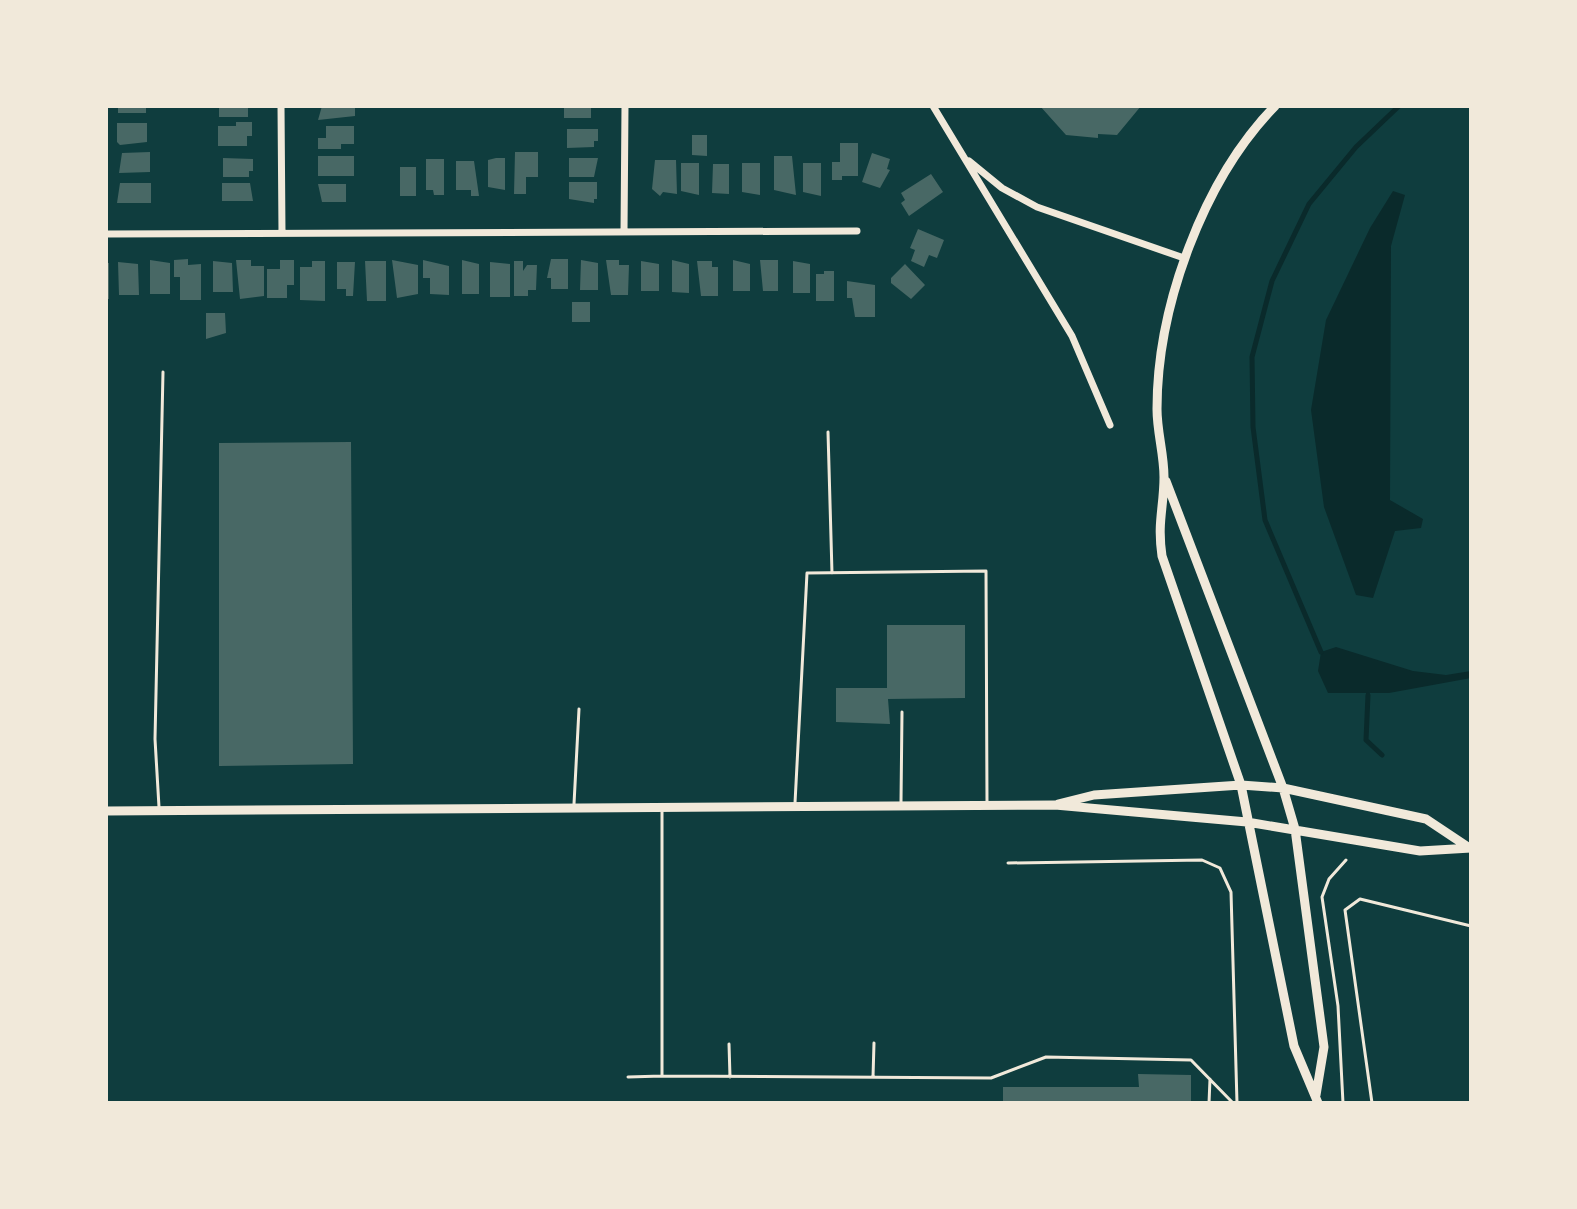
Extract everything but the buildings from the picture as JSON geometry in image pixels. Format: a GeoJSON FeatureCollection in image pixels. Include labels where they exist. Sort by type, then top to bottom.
{"type":"FeatureCollection","features":[{"type":"Feature","properties":{"kind":"street"},"geometry":{"type":"LineString","coordinates":[[281,106],[282,233]]}},
{"type":"Feature","properties":{"kind":"street"},"geometry":{"type":"LineString","coordinates":[[624,232],[625,106]]}},
{"type":"Feature","properties":{"kind":"street"},"geometry":{"type":"LineString","coordinates":[[933,106],[1072,336],[1110,425]]}},
{"type":"Feature","properties":{"kind":"street"},"geometry":{"type":"LineString","coordinates":[[1275,106],[1222,177],[1184,258],[1167,320],[1157,409],[1164,477],[1158,523],[1162,556],[1241,785],[1294,1046],[1317,1099]]}},
{"type":"Feature","properties":{"kind":"street"},"geometry":{"type":"LineString","coordinates":[[965,157],[1002,188],[1037,207],[1184,258]]}},
{"type":"Feature","properties":{"kind":"street"},"geometry":{"type":"LineString","coordinates":[[106,234],[857,231]]}},
{"type":"Feature","properties":{"kind":"street"},"geometry":{"type":"LineString","coordinates":[[1164,477],[1283,788],[1295,829],[1324,1047],[1317,1099]]}},
{"type":"Feature","properties":{"kind":"street"},"geometry":{"type":"LineString","coordinates":[[1055,805],[1094,795],[1241,785],[1283,788],[1426,819],[1470,847]]}},
{"type":"Feature","properties":{"kind":"street"},"geometry":{"type":"LineString","coordinates":[[106,811],[1055,805],[1247,822],[1420,851],[1470,847]]}},
{"type":"Feature","properties":{"kind":"lane"},"geometry":{"type":"LineString","coordinates":[[159,811],[155,739],[163,372]]}},
{"type":"Feature","properties":{"kind":"lane"},"geometry":{"type":"LineString","coordinates":[[828,432],[832,573]]}},
{"type":"Feature","properties":{"kind":"lane"},"geometry":{"type":"LineString","coordinates":[[795,807],[807,573],[986,571],[987,805]]}},
{"type":"Feature","properties":{"kind":"lane"},"geometry":{"type":"LineString","coordinates":[[574,808],[579,709]]}},
{"type":"Feature","properties":{"kind":"lane"},"geometry":{"type":"LineString","coordinates":[[901,806],[902,712]]}},
{"type":"Feature","properties":{"kind":"lane"},"geometry":{"type":"LineString","coordinates":[[662,808],[662,1076]]}},
{"type":"Feature","properties":{"kind":"lane"},"geometry":{"type":"LineString","coordinates":[[1008,863],[1202,860],[1220,868],[1231,892],[1235,1103]]}},
{"type":"Feature","properties":{"kind":"lane"},"geometry":{"type":"LineString","coordinates":[[1372,1103],[1345,910],[1360,899],[1471,926]]}},
{"type":"Feature","properties":{"kind":"lane"},"geometry":{"type":"LineString","coordinates":[[873,1077],[874,1043]]}},
{"type":"Feature","properties":{"kind":"lane"},"geometry":{"type":"LineString","coordinates":[[729,1044],[730,1077]]}},
{"type":"Feature","properties":{"kind":"lane"},"geometry":{"type":"LineString","coordinates":[[628,1077],[991,1078],[1046,1057],[1191,1060],[1235,1103]]}},
{"type":"Feature","properties":{"kind":"lane"},"geometry":{"type":"LineString","coordinates":[[1209,1103],[1210,1079]]}},
{"type":"Feature","properties":{"kind":"path"},"geometry":{"type":"LineString","coordinates":[[1343,1103],[1338,1006],[1322,897],[1329,879],[1346,860]]}},
{"type":"Feature","properties":{"kind":"water"},"geometry":{"type":"Polygon","coordinates":[[[1393,191],[1405,195],[1391,246],[1390,500],[1423,519],[1421,528],[1395,531],[1373,598],[1356,595],[1324,507],[1311,410],[1326,320],[1370,228],[1393,191]]]}},
{"type":"Feature","properties":{"kind":"water"},"geometry":{"type":"Polygon","coordinates":[[[1336,647],[1413,671],[1446,675],[1471,671],[1471,678],[1389,693],[1328,693],[1318,671],[1321,652],[1336,647]]]}},
{"type":"Feature","properties":{"kind":"waterway"},"geometry":{"type":"LineString","coordinates":[[1321,652],[1265,520],[1253,427],[1252,357],[1272,281],[1309,204],[1356,147],[1399,106]]}},
{"type":"Feature","properties":{"kind":"waterway"},"geometry":{"type":"LineString","coordinates":[[1368,695],[1366,740],[1382,755]]}}]}
